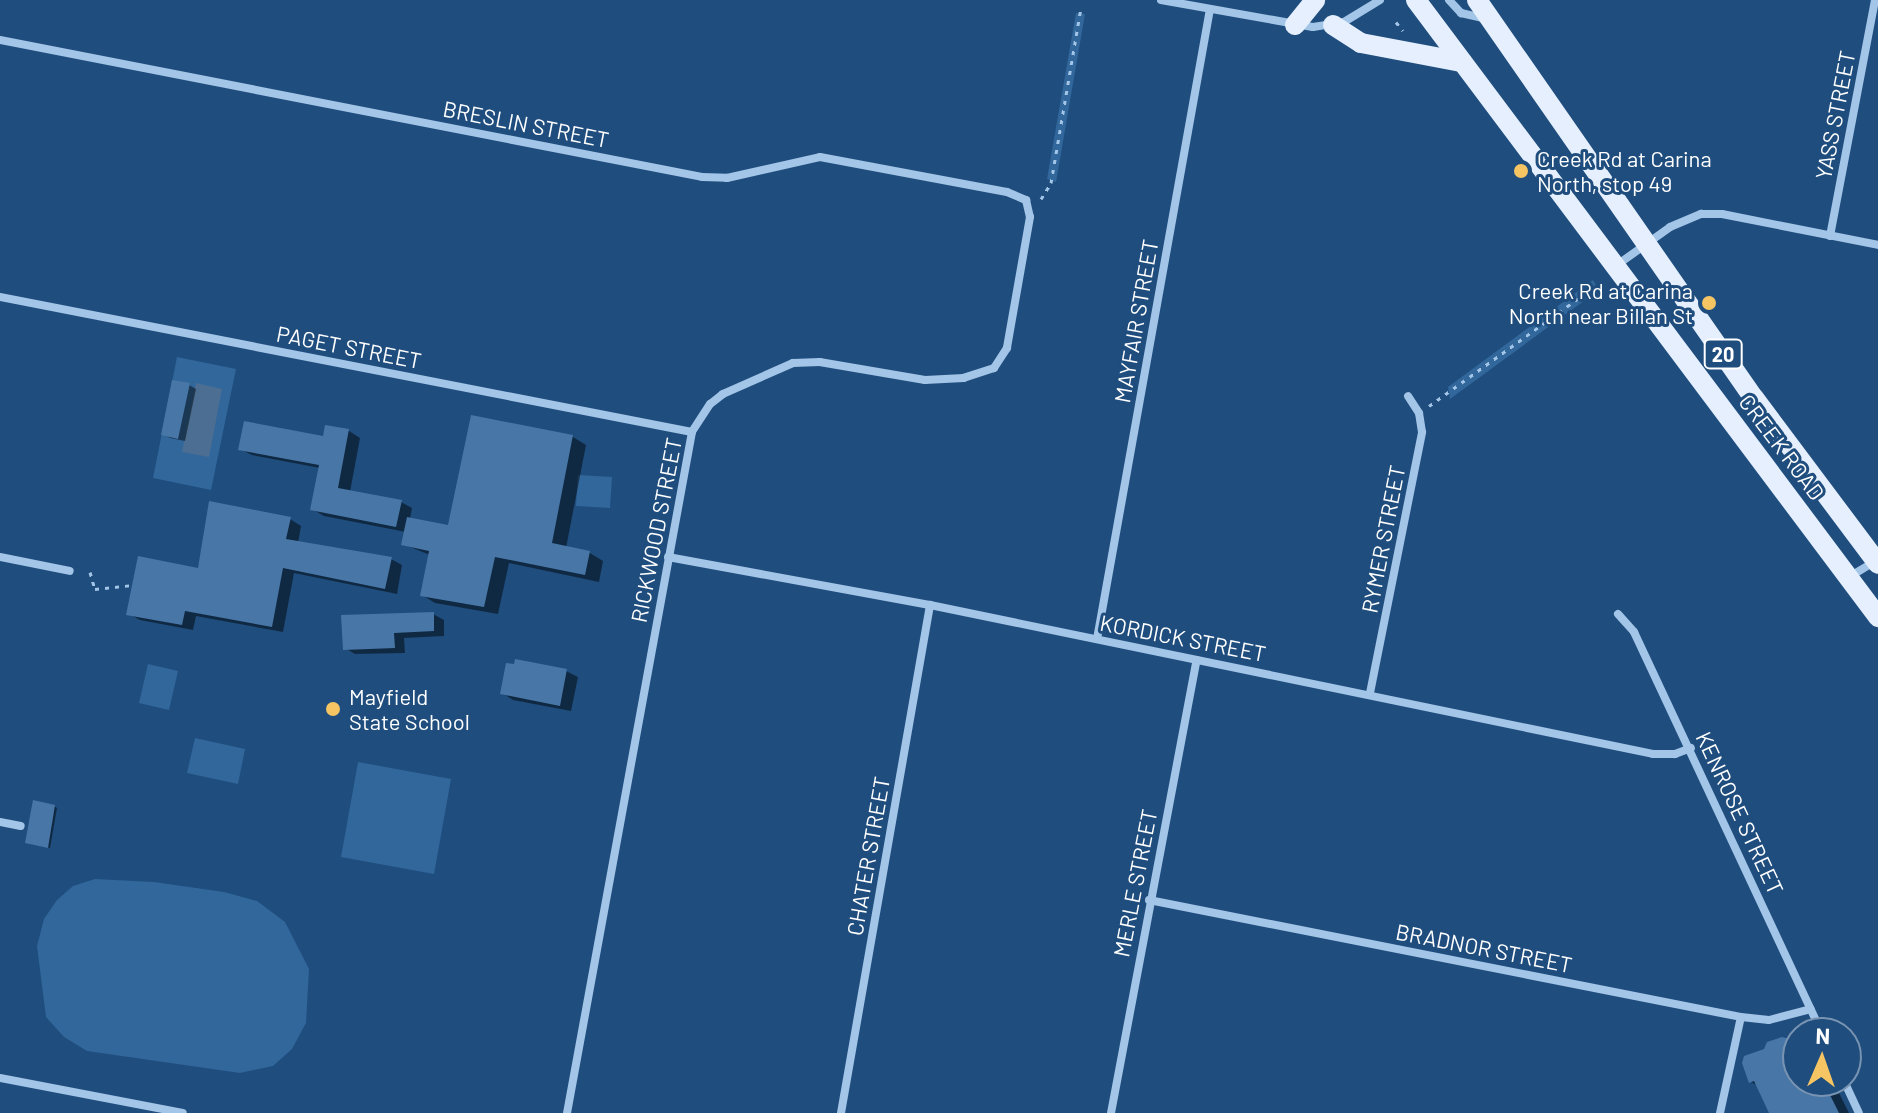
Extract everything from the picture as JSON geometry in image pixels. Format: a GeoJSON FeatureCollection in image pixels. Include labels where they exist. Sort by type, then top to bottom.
{"type":"FeatureCollection","features":[{"type":"Feature","properties":{"kind":"main road"},"geometry":{"type":"LineString","coordinates":[[1295,25],[1315,0]]}},
{"type":"Feature","properties":{"kind":"main road","name":"CREEK ROAD"},"geometry":{"type":"LineString","coordinates":[[1416,0],[1878,617]]}},
{"type":"Feature","properties":{"kind":"main road","name":"CREEK ROAD"},"geometry":{"type":"LineString","coordinates":[[1477,0],[1645,244],[1877,562]]}},
{"type":"Feature","properties":{"kind":"main road"},"geometry":{"type":"LineString","coordinates":[[1333,25],[1361,43],[1462,62]]}},
{"type":"Feature","properties":{"kind":"street"},"geometry":{"type":"LineString","coordinates":[[1161,0],[1295,25],[1333,25],[1354,18],[1380,0]]}},
{"type":"Feature","properties":{"kind":"street"},"geometry":{"type":"LineString","coordinates":[[1449,0],[1461,13],[1491,20]]}},
{"type":"Feature","properties":{"kind":"street","name":"YASS STREET"},"geometry":{"type":"LineString","coordinates":[[1830,236],[1875,0]]}},
{"type":"Feature","properties":{"kind":"street","name":"MAYFAIR STREET"},"geometry":{"type":"LineString","coordinates":[[1097,639],[1210,9]]}},
{"type":"Feature","properties":{"kind":"street","name":"BRESLIN STREET"},"geometry":{"type":"LineString","coordinates":[[0,40],[702,177],[727,178],[820,157],[1007,192],[1026,200],[1030,217]]}},
{"type":"Feature","properties":{"kind":"street"},"geometry":{"type":"LineString","coordinates":[[1615,266],[1680,222],[1710,213],[1878,245]]}},
{"type":"Feature","properties":{"kind":"street","name":"RICKWOOD STREET"},"geometry":{"type":"LineString","coordinates":[[567,1113],[692,432],[710,404],[723,394],[793,363],[820,362],[925,380],[964,378],[994,368],[1007,348],[1030,217]]}},
{"type":"Feature","properties":{"kind":"street","name":"PAGET STREET"},"geometry":{"type":"LineString","coordinates":[[0,297],[692,432]]}},
{"type":"Feature","properties":{"kind":"street"},"geometry":{"type":"LineString","coordinates":[[1408,396],[1419,413]]}},
{"type":"Feature","properties":{"kind":"street","name":"RYMER STREET"},"geometry":{"type":"LineString","coordinates":[[1370,693],[1422,432],[1419,413]]}},
{"type":"Feature","properties":{"kind":"street"},"geometry":{"type":"LineString","coordinates":[[0,557],[70,571]]}},
{"type":"Feature","properties":{"kind":"street","name":"KORDICK STREET"},"geometry":{"type":"LineString","coordinates":[[668,557],[930,605],[1370,693],[1653,754],[1675,754],[1691,748]]}},
{"type":"Feature","properties":{"kind":"street"},"geometry":{"type":"LineString","coordinates":[[1849,577],[1877,562]]}},
{"type":"Feature","properties":{"kind":"street","name":"CHATER STREET"},"geometry":{"type":"LineString","coordinates":[[841,1113],[930,605]]}},
{"type":"Feature","properties":{"kind":"street","name":"KENROSE STREET"},"geometry":{"type":"LineString","coordinates":[[1618,614],[1634,632],[1691,748],[1815,1017]]}},
{"type":"Feature","properties":{"kind":"street","name":"MERLE STREET"},"geometry":{"type":"LineString","coordinates":[[1111,1113],[1197,660]]}},
{"type":"Feature","properties":{"kind":"street"},"geometry":{"type":"LineString","coordinates":[[0,822],[21,826]]}},
{"type":"Feature","properties":{"kind":"street","name":"BRADNOR STREET"},"geometry":{"type":"LineString","coordinates":[[1149,900],[1741,1017],[1769,1020],[1811,1009]]}},
{"type":"Feature","properties":{"kind":"street"},"geometry":{"type":"LineString","coordinates":[[1720,1113],[1741,1017]]}},
{"type":"Feature","properties":{"kind":"street"},"geometry":{"type":"LineString","coordinates":[[0,1078],[183,1113]]}},
{"type":"Feature","properties":{"kind":"path"},"geometry":{"type":"LineString","coordinates":[[1030,217],[1051,183],[1081,8]]}},
{"type":"Feature","properties":{"kind":"path"},"geometry":{"type":"LineString","coordinates":[[1419,413],[1600,283],[1615,266]]}},
{"type":"Feature","properties":{"kind":"path"},"geometry":{"type":"LineString","coordinates":[[90,572],[95,589],[132,585]]}},
{"type":"Feature","properties":{"kind":"shaded area"},"geometry":{"type":"Polygon","coordinates":[[[1076,13],[1085,14],[1056,182],[1047,179],[1076,13]]]}},
{"type":"Feature","properties":{"kind":"shaded area"},"geometry":{"type":"Polygon","coordinates":[[[1593,280],[1599,290],[1450,399],[1448,387],[1593,280]]]}},
{"type":"Feature","properties":{"kind":"shaded area"},"geometry":{"type":"Polygon","coordinates":[[[177,357],[236,369],[211,490],[153,478],[177,357]]]}},
{"type":"Feature","properties":{"kind":"shaded area"},"geometry":{"type":"Polygon","coordinates":[[[196,383],[222,389],[209,457],[182,452],[196,383]]]}},
{"type":"Feature","properties":{"kind":"shaded area"},"geometry":{"type":"Polygon","coordinates":[[[578,475],[612,477],[610,508],[576,506],[578,475]]]}},
{"type":"Feature","properties":{"kind":"shaded area"},"geometry":{"type":"Polygon","coordinates":[[[148,664],[178,671],[169,710],[139,703],[148,664]]]}},
{"type":"Feature","properties":{"kind":"shaded area"},"geometry":{"type":"Polygon","coordinates":[[[195,738],[245,749],[238,784],[187,773],[195,738]]]}},
{"type":"Feature","properties":{"kind":"shaded area"},"geometry":{"type":"Polygon","coordinates":[[[358,762],[451,779],[434,874],[341,857],[358,762]]]}},
{"type":"Feature","properties":{"kind":"shaded area"},"geometry":{"type":"Polygon","coordinates":[[[95,879],[154,882],[224,892],[257,901],[285,922],[309,969],[306,1023],[292,1049],[273,1066],[240,1073],[87,1051],[64,1037],[46,1017],[37,946],[44,919],[57,900],[73,886],[95,879]]]}},
{"type":"Feature","properties":{"kind":"building"},"geometry":{"type":"Polygon","coordinates":[[[172,380],[190,383],[178,439],[161,435],[172,380]]]}},
{"type":"Feature","properties":{"kind":"building"},"geometry":{"type":"Polygon","coordinates":[[[471,415],[573,435],[552,543],[590,551],[585,575],[495,557],[484,607],[420,596],[429,551],[401,545],[407,517],[448,525],[471,415]]]}},
{"type":"Feature","properties":{"kind":"building"},"geometry":{"type":"Polygon","coordinates":[[[244,421],[323,436],[325,425],[349,429],[338,488],[402,500],[396,527],[310,510],[319,465],[238,450],[244,421]]]}},
{"type":"Feature","properties":{"kind":"building"},"geometry":{"type":"Polygon","coordinates":[[[209,501],[291,517],[286,539],[392,557],[385,589],[283,568],[272,627],[185,611],[182,625],[126,615],[138,556],[198,568],[209,501]]]}},
{"type":"Feature","properties":{"kind":"building"},"geometry":{"type":"Polygon","coordinates":[[[434,612],[434,631],[394,633],[395,648],[343,650],[341,615],[434,612]]]}},
{"type":"Feature","properties":{"kind":"building"},"geometry":{"type":"Polygon","coordinates":[[[515,659],[567,669],[560,706],[500,694],[506,663],[514,664],[515,659]]]}},
{"type":"Feature","properties":{"kind":"building"},"geometry":{"type":"Polygon","coordinates":[[[33,800],[55,805],[48,848],[25,843],[33,800]]]}},
{"type":"Feature","properties":{"kind":"building"},"geometry":{"type":"Polygon","coordinates":[[[1782,1037],[1782,1097],[1831,1097],[1839,1113],[1769,1113],[1754,1081],[1749,1083],[1742,1063],[1744,1056],[1764,1049],[1767,1042],[1782,1037]]]}},
{"type":"Feature","properties":{"kind":"place","name":"Creek Rd at Carina North, stop 49"},"geometry":{"type":"Point","coordinates":[1521,171]}},
{"type":"Feature","properties":{"kind":"place","name":"Creek Rd at Carina North near Billan St"},"geometry":{"type":"Point","coordinates":[1709,303]}},
{"type":"Feature","properties":{"kind":"place","name":"Mayfield State School"},"geometry":{"type":"Point","coordinates":[333,709]}}]}
